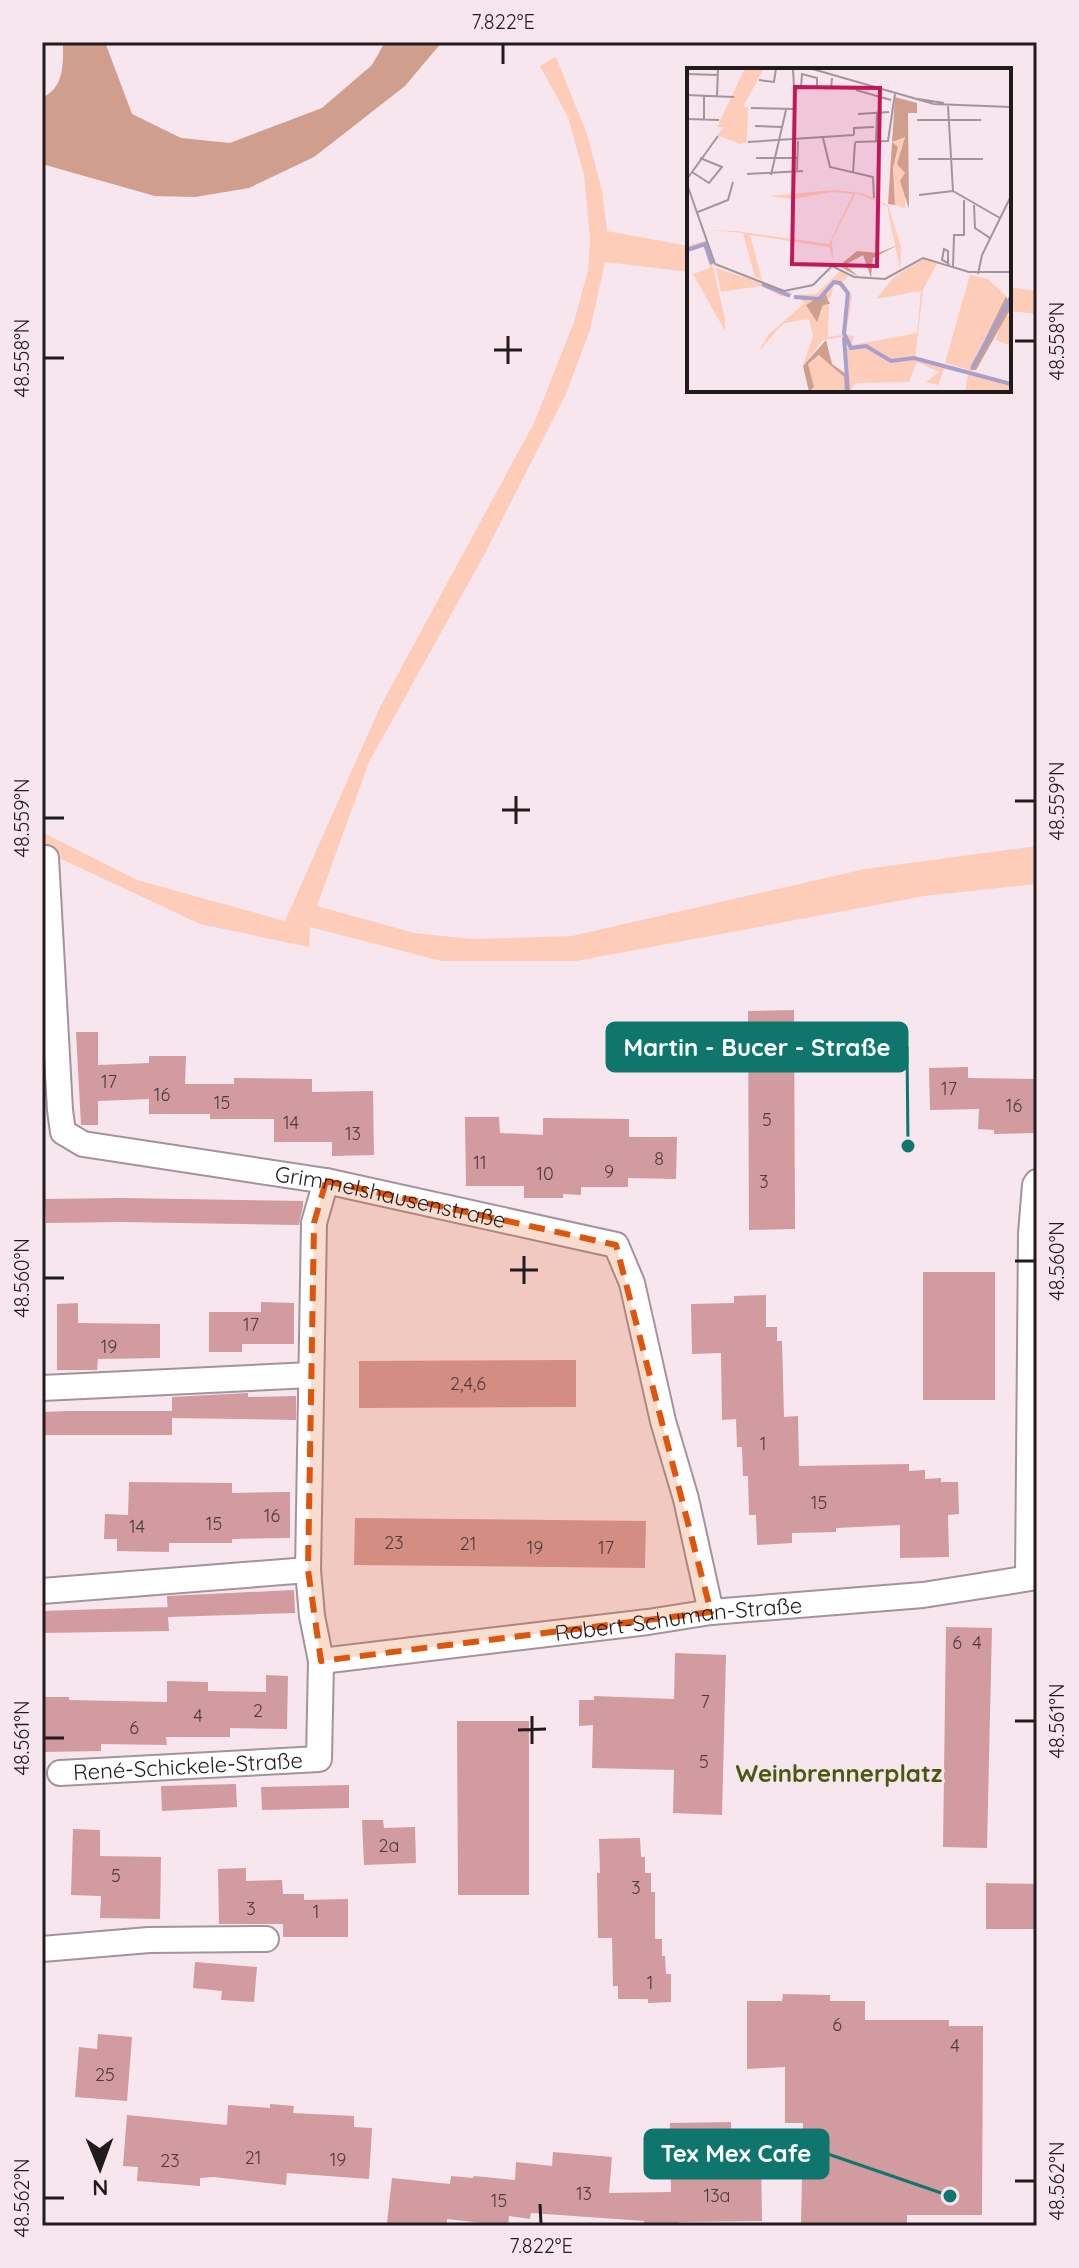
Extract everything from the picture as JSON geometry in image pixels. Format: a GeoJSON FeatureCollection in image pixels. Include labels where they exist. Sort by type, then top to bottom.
{"type":"FeatureCollection","features":[{"type":"Feature","properties":{"kind":"street","name":"Grimmelshausenstraße"},"geometry":{"type":"LineString","coordinates":[[46,858],[63,1132],[83,1144],[326,1181],[616,1245],[632,1283],[711,1612]]}},
{"type":"Feature","properties":{"kind":"street","name":"René-Schickele-Straße"},"geometry":{"type":"LineString","coordinates":[[60,1773],[319,1759],[321,1661],[312,1616],[308,1570],[314,1223],[326,1181]]}},
{"type":"Feature","properties":{"kind":"street"},"geometry":{"type":"LineString","coordinates":[[1032,1577],[1031,1234],[1037,1182]]}},
{"type":"Feature","properties":{"kind":"street"},"geometry":{"type":"LineString","coordinates":[[42,1388],[311,1375]]}},
{"type":"Feature","properties":{"kind":"street"},"geometry":{"type":"LineString","coordinates":[[42,1591],[308,1570]]}},
{"type":"Feature","properties":{"kind":"street","name":"Robert-Schuman-Straße"},"geometry":{"type":"LineString","coordinates":[[321,1661],[711,1612],[923,1595],[1032,1577]]}},
{"type":"Feature","properties":{"kind":"street"},"geometry":{"type":"LineString","coordinates":[[42,1949],[149,1940],[266,1939]]}},
{"type":"Feature","properties":{"kind":"highlighted area"},"geometry":{"type":"Polygon","coordinates":[[[326,1181],[616,1245],[711,1612],[321,1661],[308,1570],[314,1223],[326,1181]]]}},
{"type":"Feature","properties":{"kind":"shaded area"},"geometry":{"type":"Polygon","coordinates":[[[63,42],[105,42],[132,114],[181,138],[230,143],[322,108],[372,65],[385,42],[442,42],[405,86],[314,157],[249,188],[195,197],[155,196],[42,164],[42,98],[59,81],[63,42]]]}},
{"type":"Feature","properties":{"kind":"shaded area"},"geometry":{"type":"Polygon","coordinates":[[[556,57],[587,134],[602,190],[607,231],[687,246],[687,272],[605,262],[590,330],[566,394],[483,557],[369,762],[317,906],[414,933],[473,939],[572,936],[865,869],[1037,846],[1037,884],[924,896],[576,961],[441,961],[310,927],[309,947],[200,924],[42,850],[42,832],[137,880],[285,921],[380,707],[534,423],[574,322],[588,270],[590,238],[584,175],[568,117],[540,66],[556,57]]]}},
{"type":"Feature","properties":{"kind":"shaded area"},"geometry":{"type":"Polygon","coordinates":[[[1011,287],[1037,291],[1037,314],[1011,311],[1011,287]]]}},
{"type":"Feature","properties":{"kind":"building"},"geometry":{"type":"Polygon","coordinates":[[[794,1010],[795,1229],[749,1230],[748,1011],[794,1010]]]}},
{"type":"Feature","properties":{"kind":"building"},"geometry":{"type":"Polygon","coordinates":[[[76,1032],[98,1032],[98,1065],[149,1063],[149,1056],[186,1056],[185,1084],[234,1084],[234,1078],[312,1079],[312,1092],[373,1091],[374,1155],[332,1156],[332,1142],[274,1142],[274,1119],[210,1119],[210,1114],[149,1114],[149,1099],[98,1101],[98,1125],[81,1125],[76,1032]]]}},
{"type":"Feature","properties":{"kind":"building"},"geometry":{"type":"Polygon","coordinates":[[[968,1067],[968,1078],[1034,1079],[1035,1133],[994,1134],[994,1130],[978,1129],[979,1109],[930,1110],[929,1068],[968,1067]]]}},
{"type":"Feature","properties":{"kind":"building"},"geometry":{"type":"Polygon","coordinates":[[[465,1117],[499,1117],[500,1133],[543,1135],[543,1118],[629,1119],[629,1137],[677,1137],[676,1179],[628,1178],[628,1187],[581,1187],[581,1195],[563,1194],[563,1198],[524,1198],[524,1186],[466,1186],[465,1117]]]}},
{"type":"Feature","properties":{"kind":"building"},"geometry":{"type":"Polygon","coordinates":[[[45,1199],[303,1201],[303,1206],[299,1225],[46,1223],[45,1199]]]}},
{"type":"Feature","properties":{"kind":"building"},"geometry":{"type":"Polygon","coordinates":[[[923,1272],[995,1272],[995,1400],[923,1400],[923,1272]]]}},
{"type":"Feature","properties":{"kind":"building"},"geometry":{"type":"Polygon","coordinates":[[[766,1295],[766,1327],[777,1327],[777,1341],[782,1341],[784,1417],[798,1416],[799,1466],[909,1464],[909,1471],[925,1470],[925,1479],[941,1478],[941,1482],[958,1482],[959,1514],[948,1515],[949,1557],[900,1558],[900,1525],[792,1533],[792,1543],[757,1545],[756,1515],[749,1515],[748,1476],[743,1476],[742,1447],[737,1447],[736,1419],[722,1420],[721,1353],[692,1354],[691,1304],[734,1303],[734,1296],[766,1295]]]}},
{"type":"Feature","properties":{"kind":"building"},"geometry":{"type":"Polygon","coordinates":[[[261,1302],[294,1303],[294,1344],[242,1344],[242,1352],[209,1352],[209,1312],[261,1312],[261,1302]]]}},
{"type":"Feature","properties":{"kind":"building"},"geometry":{"type":"Polygon","coordinates":[[[78,1303],[78,1323],[160,1324],[160,1358],[98,1359],[97,1370],[57,1370],[57,1304],[78,1303]]]}},
{"type":"Feature","properties":{"kind":"building"},"geometry":{"type":"Polygon","coordinates":[[[576,1360],[576,1407],[359,1408],[359,1361],[576,1360]]]}},
{"type":"Feature","properties":{"kind":"building"},"geometry":{"type":"Polygon","coordinates":[[[248,1393],[248,1397],[296,1396],[296,1420],[172,1418],[172,1397],[248,1393]]]}},
{"type":"Feature","properties":{"kind":"building"},"geometry":{"type":"Polygon","coordinates":[[[172,1411],[172,1435],[42,1435],[42,1412],[172,1411]]]}},
{"type":"Feature","properties":{"kind":"building"},"geometry":{"type":"Polygon","coordinates":[[[129,1482],[232,1483],[232,1493],[290,1492],[290,1538],[232,1539],[232,1543],[169,1543],[169,1552],[117,1551],[117,1539],[104,1539],[105,1514],[128,1515],[129,1482]]]}},
{"type":"Feature","properties":{"kind":"building"},"geometry":{"type":"Polygon","coordinates":[[[355,1518],[646,1521],[645,1568],[354,1565],[355,1518]]]}},
{"type":"Feature","properties":{"kind":"building"},"geometry":{"type":"Polygon","coordinates":[[[294,1590],[295,1613],[168,1617],[169,1631],[42,1633],[42,1611],[168,1607],[167,1596],[294,1590]]]}},
{"type":"Feature","properties":{"kind":"building"},"geometry":{"type":"Polygon","coordinates":[[[946,1627],[992,1628],[987,1848],[943,1847],[946,1627]]]}},
{"type":"Feature","properties":{"kind":"building"},"geometry":{"type":"Polygon","coordinates":[[[675,1653],[726,1655],[722,1815],[673,1813],[674,1770],[592,1768],[593,1725],[579,1726],[579,1700],[594,1700],[594,1696],[674,1699],[675,1653]]]}},
{"type":"Feature","properties":{"kind":"building"},"geometry":{"type":"Polygon","coordinates":[[[266,1675],[288,1676],[287,1729],[230,1728],[230,1737],[166,1737],[167,1745],[101,1744],[101,1751],[44,1752],[44,1697],[167,1702],[167,1681],[208,1682],[208,1691],[266,1692],[266,1675]]]}},
{"type":"Feature","properties":{"kind":"building"},"geometry":{"type":"Polygon","coordinates":[[[457,1721],[529,1721],[529,1895],[458,1895],[457,1721]]]}},
{"type":"Feature","properties":{"kind":"building"},"geometry":{"type":"Polygon","coordinates":[[[236,1784],[237,1807],[162,1811],[161,1786],[236,1784]]]}},
{"type":"Feature","properties":{"kind":"building"},"geometry":{"type":"Polygon","coordinates":[[[349,1785],[349,1808],[262,1810],[261,1787],[349,1785]]]}},
{"type":"Feature","properties":{"kind":"building"},"geometry":{"type":"Polygon","coordinates":[[[362,1820],[383,1820],[384,1828],[415,1827],[416,1863],[364,1865],[362,1820]]]}},
{"type":"Feature","properties":{"kind":"building"},"geometry":{"type":"Polygon","coordinates":[[[73,1829],[100,1830],[100,1856],[161,1857],[160,1919],[100,1918],[101,1896],[71,1895],[73,1829]]]}},
{"type":"Feature","properties":{"kind":"building"},"geometry":{"type":"Polygon","coordinates":[[[640,1838],[645,1873],[651,1873],[651,1892],[655,1892],[655,1939],[662,1939],[666,1974],[671,1974],[671,2002],[618,1999],[618,1986],[613,1986],[612,1938],[598,1938],[599,1839],[640,1838]]]}},
{"type":"Feature","properties":{"kind":"building"},"geometry":{"type":"Polygon","coordinates":[[[246,1868],[246,1881],[282,1880],[283,1894],[304,1894],[304,1900],[348,1899],[348,1937],[283,1937],[283,1924],[219,1924],[218,1869],[246,1868]]]}},
{"type":"Feature","properties":{"kind":"building"},"geometry":{"type":"Polygon","coordinates":[[[986,1883],[1037,1884],[1037,1929],[986,1929],[986,1883]]]}},
{"type":"Feature","properties":{"kind":"building"},"geometry":{"type":"Polygon","coordinates":[[[195,1962],[257,1967],[254,2002],[221,2000],[222,1991],[193,1988],[195,1962]]]}},
{"type":"Feature","properties":{"kind":"building"},"geometry":{"type":"Polygon","coordinates":[[[783,1994],[830,1995],[830,2001],[865,2001],[865,2020],[949,2020],[949,2026],[983,2026],[982,2215],[907,2215],[907,2226],[801,2226],[803,2123],[785,2123],[785,2067],[747,2069],[747,2001],[782,2001],[783,1994]]]}},
{"type":"Feature","properties":{"kind":"building"},"geometry":{"type":"Polygon","coordinates":[[[98,2034],[132,2037],[127,2101],[75,2097],[79,2047],[97,2049],[98,2034]]]}},
{"type":"Feature","properties":{"kind":"building"},"geometry":{"type":"Polygon","coordinates":[[[270,2104],[294,2106],[293,2113],[354,2116],[354,2127],[372,2128],[369,2179],[287,2173],[286,2185],[214,2177],[200,2178],[200,2186],[137,2181],[138,2167],[123,2166],[127,2115],[227,2125],[228,2105],[270,2108],[270,2104]]]}},
{"type":"Feature","properties":{"kind":"building"},"geometry":{"type":"Polygon","coordinates":[[[731,2122],[732,2158],[761,2157],[762,2221],[679,2222],[679,2226],[644,2226],[644,2221],[531,2213],[530,2219],[509,2216],[508,2226],[447,2219],[447,2226],[387,2223],[392,2178],[450,2184],[451,2176],[515,2180],[516,2162],[552,2166],[553,2152],[612,2157],[609,2193],[671,2192],[670,2123],[731,2122]]]}},
{"type":"Feature","properties":{"kind":"place","name":"Martin - Bucer - Straße"},"geometry":{"type":"Point","coordinates":[908,1146]}},
{"type":"Feature","properties":{"kind":"place","name":"Tex Mex Cafe"},"geometry":{"type":"Point","coordinates":[950,2196]}},
{"type":"Feature","properties":{"kind":"district","name":"Weinbrennerplatz"},"geometry":{"type":"Point","coordinates":[839,1774]}}]}
